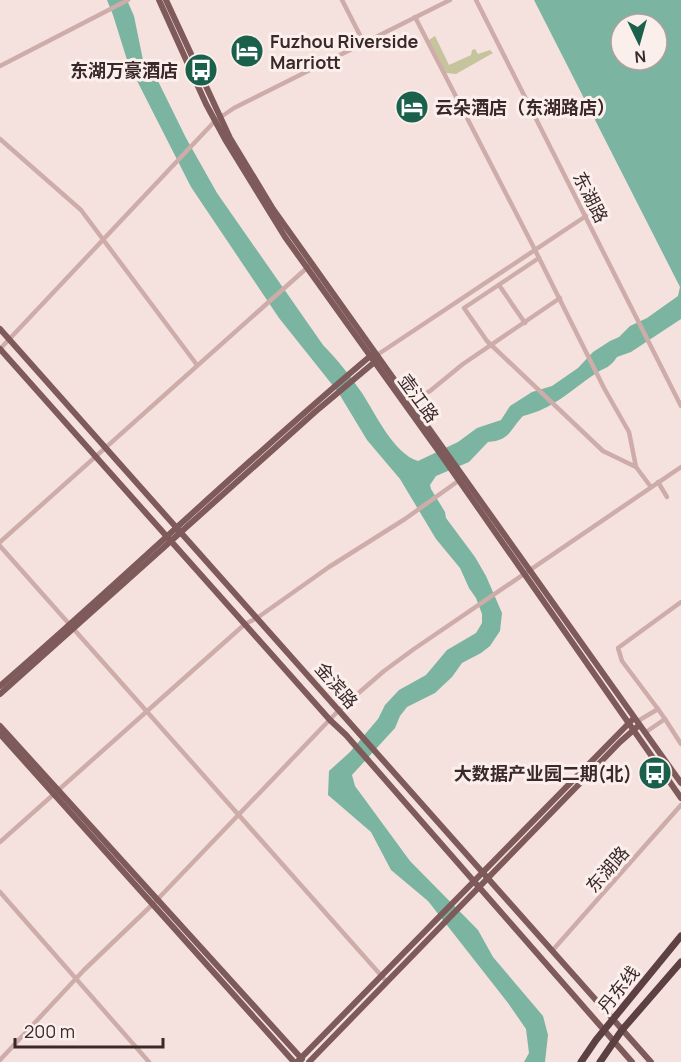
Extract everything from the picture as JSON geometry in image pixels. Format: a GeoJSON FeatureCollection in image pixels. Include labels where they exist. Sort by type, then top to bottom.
{"type":"FeatureCollection","features":[{"type":"Feature","properties":{"kind":"highway","name":"丹东线"},"geometry":{"type":"LineString","coordinates":[[581,1062],[603,1031],[681,936]]}},
{"type":"Feature","properties":{"kind":"highway","name":"丹东线"},"geometry":{"type":"LineString","coordinates":[[600,1062],[622,1030],[681,962]]}},
{"type":"Feature","properties":{"kind":"highway"},"geometry":{"type":"LineString","coordinates":[[642,983],[653,994]]}},
{"type":"Feature","properties":{"kind":"main road","name":"壶江路"},"geometry":{"type":"LineString","coordinates":[[159,0],[218,120],[310,266],[635,723],[681,798]]}},
{"type":"Feature","properties":{"kind":"main road","name":"壶江路"},"geometry":{"type":"LineString","coordinates":[[166,0],[218,120]]}},
{"type":"Feature","properties":{"kind":"main road","name":"金滨路"},"geometry":{"type":"LineString","coordinates":[[0,329],[651,1062]]}},
{"type":"Feature","properties":{"kind":"main road","name":"金滨路"},"geometry":{"type":"LineString","coordinates":[[0,349],[330,720],[346,735],[632,1062]]}},
{"type":"Feature","properties":{"kind":"main road","name":"壶江路"},"geometry":{"type":"LineString","coordinates":[[375,357],[410,402],[439,447]]}},
{"type":"Feature","properties":{"kind":"main road"},"geometry":{"type":"LineString","coordinates":[[0,686],[172,541],[327,398],[357,367],[375,357]]}},
{"type":"Feature","properties":{"kind":"main road"},"geometry":{"type":"LineString","coordinates":[[0,694],[176,526],[327,398],[361,373],[375,357]]}},
{"type":"Feature","properties":{"kind":"main road"},"geometry":{"type":"LineString","coordinates":[[19,370],[28,361]]}},
{"type":"Feature","properties":{"kind":"main road","name":"壶江路"},"geometry":{"type":"LineString","coordinates":[[635,723],[646,732],[681,783]]}},
{"type":"Feature","properties":{"kind":"main road"},"geometry":{"type":"LineString","coordinates":[[0,734],[301,1061],[461,900],[478,887],[485,875],[635,723]]}},
{"type":"Feature","properties":{"kind":"main road"},"geometry":{"type":"LineString","coordinates":[[0,726],[55,792]]}},
{"type":"Feature","properties":{"kind":"main road"},"geometry":{"type":"LineString","coordinates":[[461,900],[473,881],[485,875]]}},
{"type":"Feature","properties":{"kind":"street"},"geometry":{"type":"LineString","coordinates":[[0,66],[128,0]]}},
{"type":"Feature","properties":{"kind":"street"},"geometry":{"type":"LineString","coordinates":[[342,0],[364,43]]}},
{"type":"Feature","properties":{"kind":"street"},"geometry":{"type":"LineString","coordinates":[[0,349],[218,120],[234,108],[450,0]]}},
{"type":"Feature","properties":{"kind":"street","name":"东湖路"},"geometry":{"type":"LineString","coordinates":[[476,0],[681,406]]}},
{"type":"Feature","properties":{"kind":"street"},"geometry":{"type":"LineString","coordinates":[[415,17],[604,388],[629,432],[636,467],[651,487]]}},
{"type":"Feature","properties":{"kind":"street"},"geometry":{"type":"LineString","coordinates":[[0,139],[74,203],[104,239],[197,365]]}},
{"type":"Feature","properties":{"kind":"street"},"geometry":{"type":"LineString","coordinates":[[375,357],[586,216]]}},
{"type":"Feature","properties":{"kind":"street"},"geometry":{"type":"LineString","coordinates":[[539,258],[464,308],[492,345],[603,451],[636,467]]}},
{"type":"Feature","properties":{"kind":"street"},"geometry":{"type":"LineString","coordinates":[[310,266],[256,312],[0,544],[384,979]]}},
{"type":"Feature","properties":{"kind":"street"},"geometry":{"type":"LineString","coordinates":[[499,285],[525,322]]}},
{"type":"Feature","properties":{"kind":"street"},"geometry":{"type":"LineString","coordinates":[[410,402],[430,391],[463,364],[560,298]]}},
{"type":"Feature","properties":{"kind":"street"},"geometry":{"type":"LineString","coordinates":[[0,1060],[76,978],[155,902],[339,710],[384,671],[681,467]]}},
{"type":"Feature","properties":{"kind":"street"},"geometry":{"type":"LineString","coordinates":[[0,842],[245,624],[405,519],[447,490],[460,476]]}},
{"type":"Feature","properties":{"kind":"street"},"geometry":{"type":"LineString","coordinates":[[658,482],[667,497]]}},
{"type":"Feature","properties":{"kind":"street"},"geometry":{"type":"LineString","coordinates":[[681,602],[618,648],[622,661],[681,744]]}},
{"type":"Feature","properties":{"kind":"street"},"geometry":{"type":"LineString","coordinates":[[635,723],[657,709]]}},
{"type":"Feature","properties":{"kind":"street"},"geometry":{"type":"LineString","coordinates":[[646,732],[665,719]]}},
{"type":"Feature","properties":{"kind":"street","name":"东湖路"},"geometry":{"type":"LineString","coordinates":[[552,951],[681,805]]}},
{"type":"Feature","properties":{"kind":"street"},"geometry":{"type":"LineString","coordinates":[[0,892],[149,1062]]}},
{"type":"Feature","properties":{"kind":"shaded area"},"geometry":{"type":"Polygon","coordinates":[[[107,0],[127,0],[134,16],[143,60],[158,81],[217,193],[323,345],[362,393],[393,442],[409,457],[418,461],[458,442],[477,428],[501,420],[510,406],[532,392],[552,386],[578,368],[593,352],[678,296],[680,287],[534,0],[681,0],[681,319],[631,352],[617,357],[609,366],[553,404],[523,416],[506,436],[488,442],[469,462],[436,476],[430,485],[431,489],[445,512],[446,518],[486,576],[502,613],[500,631],[490,646],[462,663],[452,677],[435,693],[407,707],[395,728],[352,775],[355,786],[410,861],[478,930],[493,957],[543,1016],[548,1035],[545,1062],[524,1062],[529,1053],[526,1029],[508,1003],[428,901],[391,870],[371,832],[328,795],[329,771],[350,752],[378,719],[385,705],[399,690],[426,675],[447,650],[476,633],[482,623],[482,614],[476,598],[460,568],[436,539],[400,479],[367,440],[338,392],[279,318],[191,187],[128,63],[107,0]]]}},
{"type":"Feature","properties":{"kind":"shaded area"},"geometry":{"type":"Polygon","coordinates":[[[435,36],[449,65],[471,55],[472,50],[475,49],[478,54],[490,50],[493,53],[456,74],[446,73],[429,40],[435,36]]]}},
{"type":"Feature","properties":{"kind":"place","name":"Fuzhou Riverside Marriott"},"geometry":{"type":"Point","coordinates":[247,51]}},
{"type":"Feature","properties":{"kind":"place","name":"东湖万豪酒店"},"geometry":{"type":"Point","coordinates":[201,70]}},
{"type":"Feature","properties":{"kind":"place","name":"云朵酒店（东湖路店）"},"geometry":{"type":"Point","coordinates":[412,107]}},
{"type":"Feature","properties":{"kind":"place","name":"大数据产业园二期(北)"},"geometry":{"type":"Point","coordinates":[655,773]}}]}
